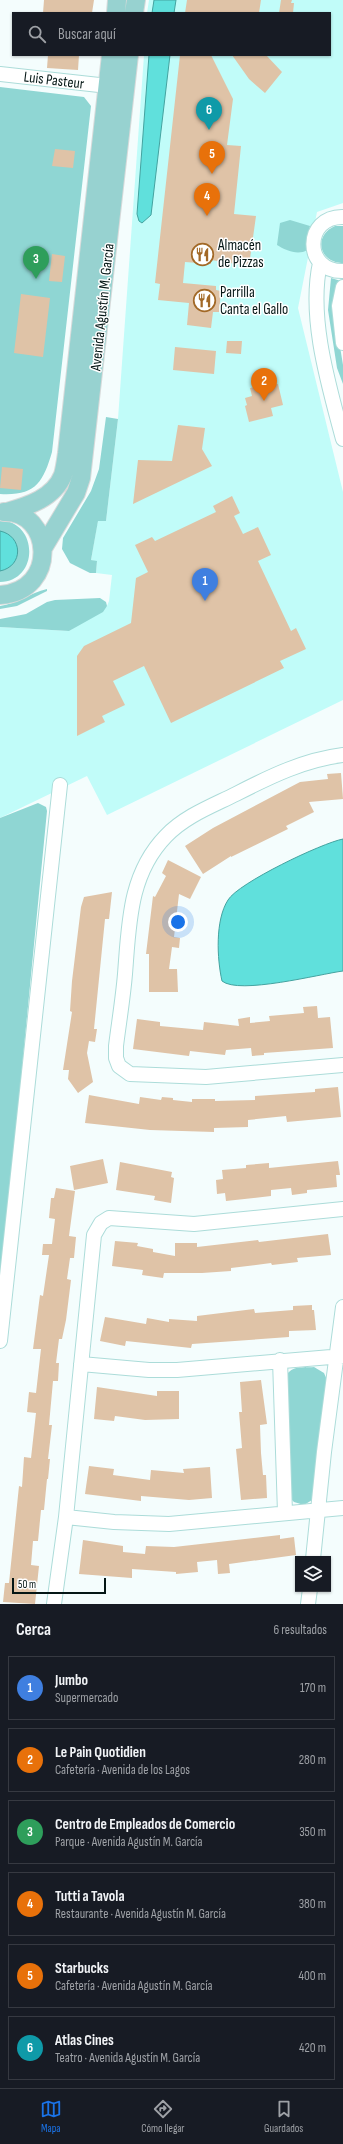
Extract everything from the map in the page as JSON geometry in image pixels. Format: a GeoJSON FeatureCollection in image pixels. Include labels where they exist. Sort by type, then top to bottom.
{"type":"FeatureCollection","features":[{"type":"Feature","properties":{"kind":"main road"},"geometry":{"type":"LineString","coordinates":[[116,12],[117,0]]}},
{"type":"Feature","properties":{"kind":"main road"},"geometry":{"type":"LineString","coordinates":[[134,12],[136,0]]}},
{"type":"Feature","properties":{"kind":"main road","name":"Avenida Agustín M. García"},"geometry":{"type":"LineString","coordinates":[[3,512],[44,498],[53,489],[63,475],[67,453],[111,56]]}},
{"type":"Feature","properties":{"kind":"main road","name":"Avenida Agustín M. García"},"geometry":{"type":"LineString","coordinates":[[43,548],[76,493],[81,478],[88,431],[130,56]]}},
{"type":"Feature","properties":{"kind":"main road"},"geometry":{"type":"LineString","coordinates":[[0,595],[10,594],[22,590],[32,582],[39,571],[43,548],[38,534],[33,526],[17,515],[3,512]]}},
{"type":"Feature","properties":{"kind":"street","name":"Luis Pasteur"},"geometry":{"type":"LineString","coordinates":[[0,74],[108,86]]}},
{"type":"Feature","properties":{"kind":"street"},"geometry":{"type":"LineString","coordinates":[[341,215],[328,219],[315,232],[313,251],[320,263],[336,272],[343,271]]}},
{"type":"Feature","properties":{"kind":"street"},"geometry":{"type":"LineString","coordinates":[[320,263],[317,306],[320,337],[343,439]]}},
{"type":"Feature","properties":{"kind":"street"},"geometry":{"type":"LineString","coordinates":[[343,287],[338,306],[343,343]]}},
{"type":"Feature","properties":{"kind":"street"},"geometry":{"type":"LineString","coordinates":[[343,755],[305,762],[194,815],[166,836],[153,852],[143,867],[131,904],[116,1058],[119,1066],[130,1074],[206,1077],[343,1065]]}},
{"type":"Feature","properties":{"kind":"street"},"geometry":{"type":"LineString","coordinates":[[0,1341],[60,785]]}},
{"type":"Feature","properties":{"kind":"street"},"geometry":{"type":"LineString","coordinates":[[54,1604],[66,1517],[94,1235],[101,1223],[109,1218],[194,1224],[343,1210]]}},
{"type":"Feature","properties":{"kind":"street"},"geometry":{"type":"LineString","coordinates":[[313,1556],[318,1510],[340,1356],[343,1307]]}},
{"type":"Feature","properties":{"kind":"street"},"geometry":{"type":"LineString","coordinates":[[81,1364],[149,1370],[177,1370],[340,1356]]}},
{"type":"Feature","properties":{"kind":"street"},"geometry":{"type":"LineString","coordinates":[[280,1360],[285,1514]]}},
{"type":"Feature","properties":{"kind":"street"},"geometry":{"type":"LineString","coordinates":[[66,1517],[114,1522],[169,1524],[343,1508]]}},
{"type":"Feature","properties":{"kind":"street"},"geometry":{"type":"LineString","coordinates":[[308,1604],[310,1592]]}},
{"type":"Feature","properties":{"kind":"shaded area"},"geometry":{"type":"Polygon","coordinates":[[[149,0],[343,0],[343,203],[317,212],[298,308],[343,492],[343,700],[107,815],[87,776],[0,818],[0,627],[69,631],[107,606],[109,601],[112,575],[96,573],[97,562],[91,560],[98,520],[106,521],[118,419],[144,56],[331,56],[331,12],[147,12],[149,0]]]}},
{"type":"Feature","properties":{"kind":"shaded area"},"geometry":{"type":"Polygon","coordinates":[[[154,0],[176,0],[174,12],[152,12],[154,0]]]}},
{"type":"Feature","properties":{"kind":"shaded area"},"geometry":{"type":"Polygon","coordinates":[[[149,56],[170,56],[151,215],[142,223],[139,221],[137,214],[149,56]]]}},
{"type":"Feature","properties":{"kind":"shaded area"},"geometry":{"type":"Polygon","coordinates":[[[0,87],[84,97],[91,106],[52,452],[45,472],[36,485],[22,493],[12,494],[0,494],[0,87]]]}},
{"type":"Feature","properties":{"kind":"shaded area"},"geometry":{"type":"Polygon","coordinates":[[[290,220],[310,226],[306,242],[307,250],[303,252],[288,250],[277,245],[280,223],[290,220]]]}},
{"type":"Feature","properties":{"kind":"shaded area"},"geometry":{"type":"Polygon","coordinates":[[[335,226],[343,226],[343,263],[327,258],[323,253],[322,241],[324,235],[328,230],[335,226]]]}},
{"type":"Feature","properties":{"kind":"shaded area"},"geometry":{"type":"Polygon","coordinates":[[[331,278],[341,281],[334,310],[343,365],[343,384],[337,368],[328,310],[331,278]]]}},
{"type":"Feature","properties":{"kind":"shaded area"},"geometry":{"type":"Polygon","coordinates":[[[106,417],[118,419],[106,521],[98,521],[91,560],[97,561],[96,573],[90,573],[70,563],[62,549],[63,538],[91,491],[99,469],[106,417]]]}},
{"type":"Feature","properties":{"kind":"shaded area"},"geometry":{"type":"Polygon","coordinates":[[[0,520],[13,523],[22,530],[27,540],[29,551],[27,562],[22,572],[13,579],[0,582],[0,520]]]}},
{"type":"Feature","properties":{"kind":"shaded area"},"geometry":{"type":"Polygon","coordinates":[[[0,531],[8,534],[13,539],[18,551],[17,557],[13,563],[8,568],[0,571],[0,531]]]}},
{"type":"Feature","properties":{"kind":"shaded area"},"geometry":{"type":"Polygon","coordinates":[[[47,589],[47,591],[17,606],[0,609],[0,606],[12,603],[47,589]]]}},
{"type":"Feature","properties":{"kind":"shaded area"},"geometry":{"type":"Polygon","coordinates":[[[100,598],[106,602],[107,606],[103,612],[69,631],[0,627],[0,619],[26,614],[47,602],[55,600],[100,598]]]}},
{"type":"Feature","properties":{"kind":"shaded area"},"geometry":{"type":"Polygon","coordinates":[[[38,803],[46,807],[47,811],[0,1294],[0,818],[38,803]]]}},
{"type":"Feature","properties":{"kind":"shaded area"},"geometry":{"type":"Polygon","coordinates":[[[343,839],[343,971],[262,985],[231,985],[222,981],[218,940],[221,918],[228,900],[247,884],[263,874],[318,848],[343,839]]]}},
{"type":"Feature","properties":{"kind":"shaded area"},"geometry":{"type":"Polygon","coordinates":[[[302,1367],[314,1367],[324,1373],[327,1380],[312,1500],[304,1505],[294,1502],[290,1498],[286,1376],[291,1370],[302,1367]]]}},
{"type":"Feature","properties":{"kind":"building"},"geometry":{"type":"Polygon","coordinates":[[[44,0],[94,0],[92,12],[43,12],[44,0]]]}},
{"type":"Feature","properties":{"kind":"building"},"geometry":{"type":"Polygon","coordinates":[[[187,0],[261,0],[259,12],[185,12],[187,0]]]}},
{"type":"Feature","properties":{"kind":"building"},"geometry":{"type":"Polygon","coordinates":[[[281,0],[292,0],[291,3],[294,3],[293,12],[279,12],[281,0]]]}},
{"type":"Feature","properties":{"kind":"building"},"geometry":{"type":"Polygon","coordinates":[[[48,56],[79,56],[78,70],[47,68],[48,56]]]}},
{"type":"Feature","properties":{"kind":"building"},"geometry":{"type":"Polygon","coordinates":[[[180,56],[212,56],[233,99],[227,145],[241,146],[234,214],[256,216],[249,266],[211,260],[211,264],[185,262],[183,283],[216,286],[216,290],[221,291],[219,312],[213,312],[211,328],[187,325],[189,303],[158,300],[160,284],[155,283],[180,56]]]}},
{"type":"Feature","properties":{"kind":"building"},"geometry":{"type":"Polygon","coordinates":[[[233,56],[267,56],[282,72],[265,93],[249,79],[233,56]]]}},
{"type":"Feature","properties":{"kind":"building"},"geometry":{"type":"Polygon","coordinates":[[[55,149],[75,151],[73,168],[52,166],[55,149]]]}},
{"type":"Feature","properties":{"kind":"building"},"geometry":{"type":"Polygon","coordinates":[[[52,254],[65,256],[62,282],[49,281],[52,254]]]}},
{"type":"Feature","properties":{"kind":"building"},"geometry":{"type":"Polygon","coordinates":[[[21,294],[50,298],[43,357],[14,353],[21,294]]]}},
{"type":"Feature","properties":{"kind":"building"},"geometry":{"type":"Polygon","coordinates":[[[227,341],[242,341],[241,354],[226,353],[227,341]]]}},
{"type":"Feature","properties":{"kind":"building"},"geometry":{"type":"Polygon","coordinates":[[[175,347],[216,351],[214,374],[173,370],[175,347]]]}},
{"type":"Feature","properties":{"kind":"building"},"geometry":{"type":"Polygon","coordinates":[[[278,384],[283,405],[271,408],[273,416],[249,422],[245,406],[247,405],[245,398],[252,396],[250,388],[259,386],[260,388],[278,384]]]}},
{"type":"Feature","properties":{"kind":"building"},"geometry":{"type":"Polygon","coordinates":[[[178,425],[205,428],[202,449],[212,466],[133,504],[138,460],[172,461],[178,425]]]}},
{"type":"Feature","properties":{"kind":"building"},"geometry":{"type":"Polygon","coordinates":[[[2,467],[23,469],[21,490],[0,488],[2,467]]]}},
{"type":"Feature","properties":{"kind":"building"},"geometry":{"type":"Polygon","coordinates":[[[232,496],[240,513],[234,516],[243,534],[258,527],[271,555],[258,561],[291,631],[296,628],[306,649],[280,661],[284,668],[171,723],[144,666],[113,681],[125,705],[102,716],[105,722],[77,736],[77,656],[84,646],[131,623],[136,578],[148,572],[135,545],[152,537],[155,541],[216,512],[213,506],[232,496]]]}},
{"type":"Feature","properties":{"kind":"building"},"geometry":{"type":"Polygon","coordinates":[[[341,773],[343,799],[309,802],[314,812],[286,826],[288,829],[231,856],[203,874],[185,846],[213,828],[300,782],[328,779],[327,774],[341,773]]]}},
{"type":"Feature","properties":{"kind":"building"},"geometry":{"type":"Polygon","coordinates":[[[168,860],[201,877],[190,899],[179,894],[174,937],[180,938],[179,948],[172,947],[169,969],[177,969],[178,992],[149,992],[149,954],[146,954],[153,896],[155,897],[166,876],[162,873],[168,860]]]}},
{"type":"Feature","properties":{"kind":"building"},"geometry":{"type":"Polygon","coordinates":[[[112,892],[109,919],[105,919],[94,1029],[97,1029],[95,1042],[89,1041],[87,1053],[93,1082],[78,1093],[68,1079],[69,1070],[63,1070],[72,1012],[70,1011],[72,981],[81,907],[84,897],[112,892]]]}},
{"type":"Feature","properties":{"kind":"building"},"geometry":{"type":"Polygon","coordinates":[[[317,1006],[318,1018],[330,1017],[333,1048],[264,1053],[264,1055],[252,1056],[251,1048],[226,1050],[225,1055],[190,1051],[189,1056],[133,1049],[137,1019],[160,1022],[160,1026],[203,1030],[204,1022],[239,1026],[238,1019],[250,1017],[250,1023],[270,1021],[269,1016],[304,1013],[303,1007],[317,1006]]]}},
{"type":"Feature","properties":{"kind":"building"},"geometry":{"type":"Polygon","coordinates":[[[338,1087],[341,1117],[287,1122],[286,1116],[248,1120],[248,1127],[214,1128],[214,1132],[150,1130],[85,1123],[89,1095],[139,1104],[140,1097],[161,1100],[162,1097],[173,1098],[173,1100],[192,1102],[192,1099],[215,1099],[215,1101],[255,1100],[255,1096],[315,1092],[315,1089],[338,1087]]]}},
{"type":"Feature","properties":{"kind":"building"},"geometry":{"type":"Polygon","coordinates":[[[103,1159],[108,1183],[74,1190],[70,1166],[103,1159]]]}},
{"type":"Feature","properties":{"kind":"building"},"geometry":{"type":"Polygon","coordinates":[[[338,1161],[340,1175],[336,1175],[337,1187],[307,1190],[307,1193],[292,1195],[291,1188],[271,1190],[271,1196],[226,1201],[225,1193],[217,1194],[216,1180],[223,1179],[222,1170],[246,1168],[246,1165],[269,1163],[269,1168],[338,1161]]]}},
{"type":"Feature","properties":{"kind":"building"},"geometry":{"type":"Polygon","coordinates":[[[120,1162],[172,1172],[171,1177],[174,1178],[171,1203],[154,1200],[155,1196],[116,1190],[120,1162]]]}},
{"type":"Feature","properties":{"kind":"building"},"geometry":{"type":"Polygon","coordinates":[[[56,1188],[75,1191],[69,1236],[76,1237],[74,1258],[70,1258],[67,1279],[71,1280],[66,1320],[62,1339],[59,1339],[56,1363],[59,1363],[58,1381],[53,1381],[49,1425],[52,1425],[48,1459],[50,1459],[44,1510],[41,1510],[38,1541],[33,1541],[31,1565],[39,1566],[35,1604],[3,1602],[5,1583],[9,1583],[19,1486],[22,1487],[24,1457],[31,1458],[36,1413],[27,1412],[29,1392],[36,1393],[41,1349],[33,1349],[40,1295],[43,1296],[49,1255],[42,1255],[43,1244],[52,1244],[55,1219],[49,1218],[51,1198],[54,1198],[56,1188]]]}},
{"type":"Feature","properties":{"kind":"building"},"geometry":{"type":"Polygon","coordinates":[[[328,1234],[331,1255],[297,1258],[298,1262],[272,1265],[271,1263],[231,1268],[231,1271],[164,1273],[163,1278],[142,1275],[143,1270],[112,1266],[115,1241],[138,1243],[137,1246],[153,1249],[153,1252],[175,1256],[175,1243],[197,1243],[197,1247],[328,1234]]]}},
{"type":"Feature","properties":{"kind":"building"},"geometry":{"type":"Polygon","coordinates":[[[312,1305],[316,1330],[289,1331],[289,1337],[192,1344],[191,1348],[126,1341],[125,1346],[100,1341],[105,1317],[146,1324],[147,1318],[169,1322],[169,1319],[197,1321],[197,1316],[254,1309],[255,1313],[293,1310],[293,1306],[312,1305]]]}},
{"type":"Feature","properties":{"kind":"building"},"geometry":{"type":"Polygon","coordinates":[[[261,1380],[267,1424],[260,1425],[263,1475],[266,1475],[267,1498],[241,1500],[236,1449],[242,1448],[239,1412],[242,1412],[240,1382],[261,1380]]]}},
{"type":"Feature","properties":{"kind":"building"},"geometry":{"type":"Polygon","coordinates":[[[97,1387],[157,1396],[157,1391],[179,1391],[179,1419],[145,1420],[115,1416],[114,1421],[94,1419],[97,1387]]]}},
{"type":"Feature","properties":{"kind":"building"},"geometry":{"type":"Polygon","coordinates":[[[89,1466],[114,1469],[113,1475],[150,1480],[151,1470],[184,1473],[183,1469],[210,1467],[212,1498],[189,1500],[141,1496],[141,1501],[85,1494],[89,1466]]]}},
{"type":"Feature","properties":{"kind":"building"},"geometry":{"type":"Polygon","coordinates":[[[280,1535],[280,1539],[294,1537],[296,1555],[229,1564],[230,1573],[218,1574],[217,1560],[197,1562],[198,1572],[176,1574],[176,1572],[132,1569],[132,1578],[79,1574],[83,1540],[123,1546],[123,1552],[145,1554],[146,1546],[174,1547],[280,1535]]]}},
{"type":"Feature","properties":{"kind":"place","name":"Atlas Cines"},"geometry":{"type":"Point","coordinates":[209,130]}},
{"type":"Feature","properties":{"kind":"place","name":"Starbucks"},"geometry":{"type":"Point","coordinates":[212,174]}},
{"type":"Feature","properties":{"kind":"place","name":"Tutti a Tavola"},"geometry":{"type":"Point","coordinates":[207,216]}},
{"type":"Feature","properties":{"kind":"place","name":"Almacén de Pizzas"},"geometry":{"type":"Point","coordinates":[202,254]}},
{"type":"Feature","properties":{"kind":"place","name":"Centro de Empleados de Comercio"},"geometry":{"type":"Point","coordinates":[36,279]}},
{"type":"Feature","properties":{"kind":"place","name":"Parrilla Canta el Gallo"},"geometry":{"type":"Point","coordinates":[205,301]}},
{"type":"Feature","properties":{"kind":"place","name":"Le Pain Quotidien"},"geometry":{"type":"Point","coordinates":[264,401]}},
{"type":"Feature","properties":{"kind":"place","name":"Jumbo"},"geometry":{"type":"Point","coordinates":[205,601]}}]}
